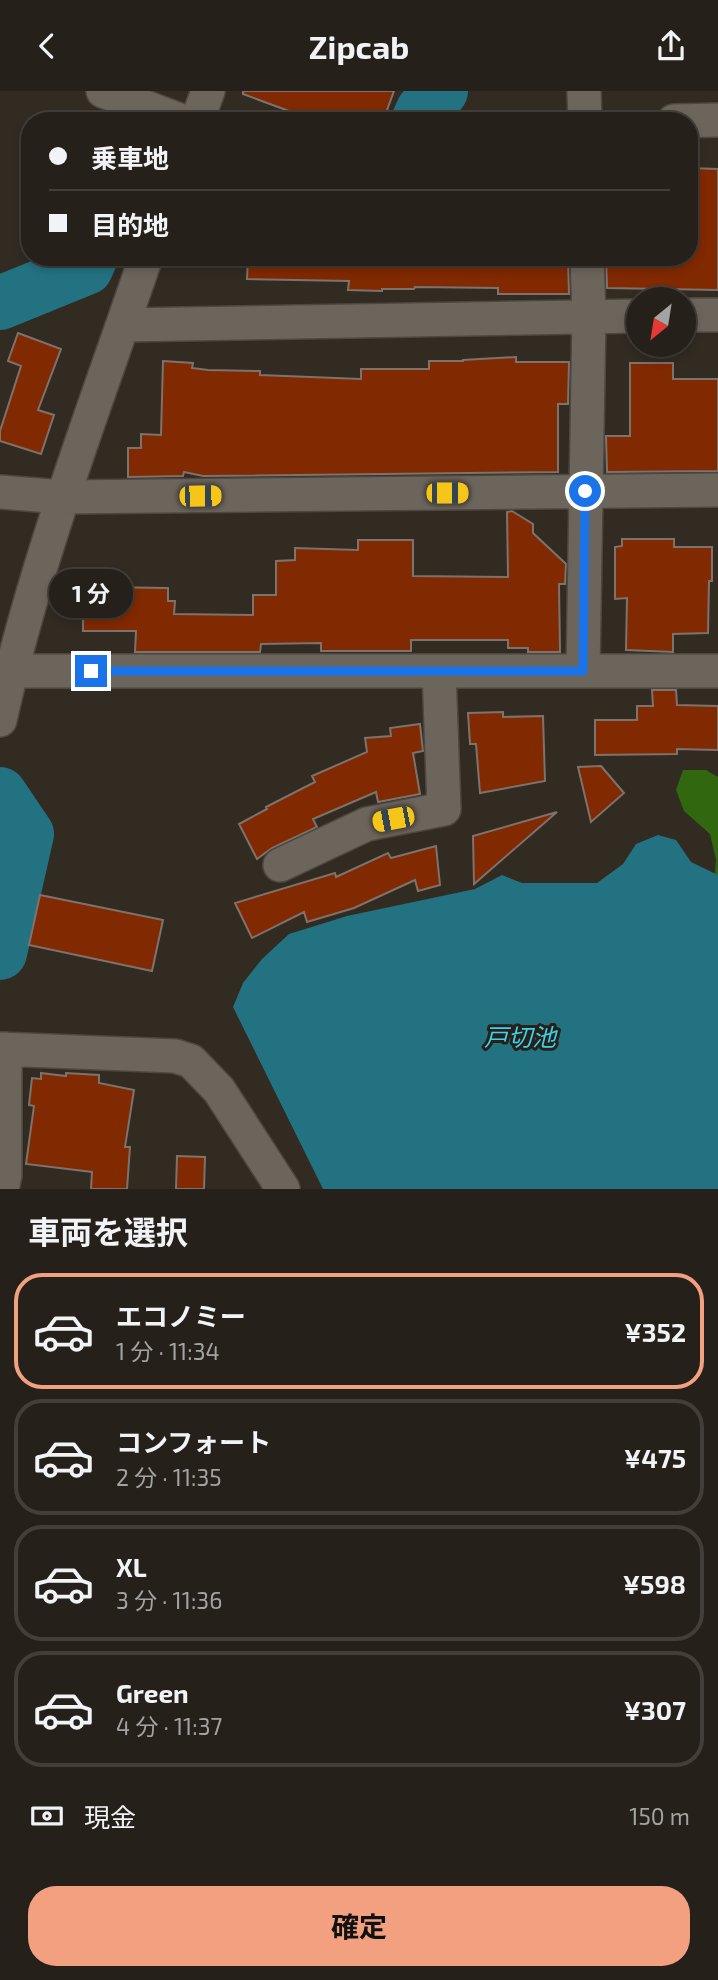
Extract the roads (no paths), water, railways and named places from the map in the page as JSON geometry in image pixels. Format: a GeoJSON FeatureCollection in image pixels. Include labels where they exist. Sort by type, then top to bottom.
{"type":"FeatureCollection","features":[{"type":"Feature","properties":{"kind":"street"},"geometry":{"type":"LineString","coordinates":[[103,91],[158,112]]}},
{"type":"Feature","properties":{"kind":"street"},"geometry":{"type":"LineString","coordinates":[[200,112],[208,91]]}},
{"type":"Feature","properties":{"kind":"street"},"geometry":{"type":"LineString","coordinates":[[584,91],[585,112]]}},
{"type":"Feature","properties":{"kind":"street"},"geometry":{"type":"LineString","coordinates":[[698,120],[718,120]]}},
{"type":"Feature","properties":{"kind":"street"},"geometry":{"type":"LineString","coordinates":[[0,719],[11,671],[62,497],[143,266]]}},
{"type":"Feature","properties":{"kind":"street"},"geometry":{"type":"LineString","coordinates":[[583,671],[589,316],[587,266]]}},
{"type":"Feature","properties":{"kind":"street"},"geometry":{"type":"LineString","coordinates":[[696,315],[718,315]]}},
{"type":"Feature","properties":{"kind":"street"},"geometry":{"type":"LineString","coordinates":[[123,325],[626,316]]}},
{"type":"Feature","properties":{"kind":"street"},"geometry":{"type":"LineString","coordinates":[[0,492],[62,497],[718,490]]}},
{"type":"Feature","properties":{"kind":"street"},"geometry":{"type":"LineString","coordinates":[[11,671],[718,671]]}},
{"type":"Feature","properties":{"kind":"street"},"geometry":{"type":"LineString","coordinates":[[280,865],[367,824],[444,809],[439,671]]}},
{"type":"Feature","properties":{"kind":"street"},"geometry":{"type":"LineString","coordinates":[[2,1189],[5,1175],[3,1049],[175,1056],[191,1061],[219,1090],[283,1189]]}},
{"type":"Feature","properties":{"kind":"water","name":"戸切池"},"geometry":{"type":"Polygon","coordinates":[[[658,835],[676,840],[691,862],[718,875],[718,1189],[323,1189],[233,1007],[243,983],[262,959],[289,934],[347,916],[475,889],[502,875],[522,883],[597,883],[623,864],[636,844],[658,835]]]}},
{"type":"Feature","properties":{"kind":"waterway"},"geometry":{"type":"LineString","coordinates":[[422,112],[441,91]]}},
{"type":"Feature","properties":{"kind":"waterway"},"geometry":{"type":"LineString","coordinates":[[0,303],[87,266]]}},
{"type":"Feature","properties":{"kind":"waterway"},"geometry":{"type":"LineString","coordinates":[[0,794],[27,834],[0,953]]}}]}
